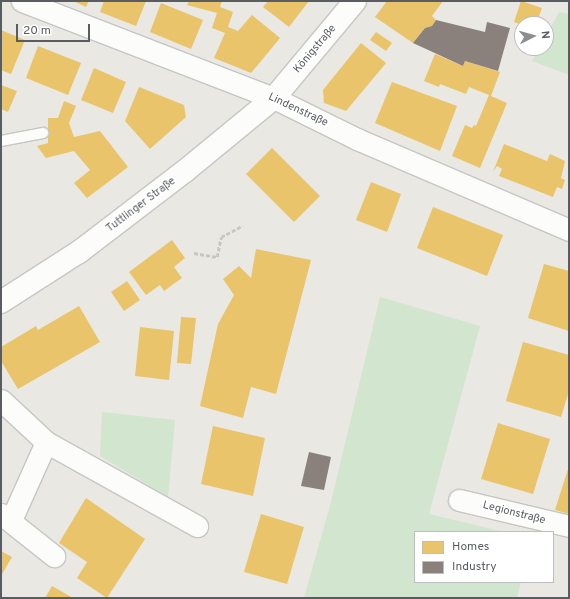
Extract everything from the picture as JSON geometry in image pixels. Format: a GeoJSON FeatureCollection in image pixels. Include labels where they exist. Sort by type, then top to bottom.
{"type":"FeatureCollection","features":[{"type":"Feature","properties":{"kind":"street","name":"Lindenstraße"},"geometry":{"type":"LineString","coordinates":[[22,1],[274,98],[357,139],[569,230]]}},
{"type":"Feature","properties":{"kind":"street","name":"Königstraße"},"geometry":{"type":"LineString","coordinates":[[274,98],[355,1]]}},
{"type":"Feature","properties":{"kind":"street","name":"Tuttlinger Straße"},"geometry":{"type":"LineString","coordinates":[[1,302],[79,252],[185,171],[274,98]]}},
{"type":"Feature","properties":{"kind":"street"},"geometry":{"type":"LineString","coordinates":[[1,400],[46,442],[198,526]]}},
{"type":"Feature","properties":{"kind":"street"},"geometry":{"type":"LineString","coordinates":[[46,442],[6,517],[54,556]]}},
{"type":"Feature","properties":{"kind":"street","name":"Legionstraße"},"geometry":{"type":"LineString","coordinates":[[459,500],[569,526]]}},
{"type":"Feature","properties":{"kind":"lane"},"geometry":{"type":"LineString","coordinates":[[1,141],[44,133]]}},
{"type":"Feature","properties":{"kind":"path"},"geometry":{"type":"LineString","coordinates":[[194,253],[218,257],[221,237],[242,226]]}},
{"type":"Feature","properties":{"kind":"green space"},"geometry":{"type":"Polygon","coordinates":[[[559,12],[569,14],[569,75],[532,61],[535,56],[554,56],[554,21],[559,12]]]}},
{"type":"Feature","properties":{"kind":"green space"},"geometry":{"type":"Polygon","coordinates":[[[380,297],[480,326],[429,514],[500,531],[414,531],[414,583],[521,583],[517,598],[304,598],[331,502],[380,297]]]}},
{"type":"Feature","properties":{"kind":"green space"},"geometry":{"type":"Polygon","coordinates":[[[102,412],[175,420],[168,497],[100,456],[102,412]]]}},
{"type":"Feature","properties":{"kind":"building: Homes"},"geometry":{"type":"Polygon","coordinates":[[[73,1],[89,1],[86,7],[73,1]]]}},
{"type":"Feature","properties":{"kind":"building: Homes"},"geometry":{"type":"Polygon","coordinates":[[[104,1],[146,1],[136,26],[100,12],[104,1]]]}},
{"type":"Feature","properties":{"kind":"building: Homes"},"geometry":{"type":"Polygon","coordinates":[[[189,1],[222,1],[220,7],[233,12],[228,27],[238,31],[252,15],[280,38],[251,73],[214,58],[225,33],[212,28],[217,13],[187,5],[189,1]]]}},
{"type":"Feature","properties":{"kind":"building: Homes"},"geometry":{"type":"Polygon","coordinates":[[[268,1],[309,1],[289,27],[263,7],[268,1]]]}},
{"type":"Feature","properties":{"kind":"building: Homes"},"geometry":{"type":"Polygon","coordinates":[[[387,1],[443,1],[432,16],[436,20],[432,26],[425,28],[413,43],[375,17],[387,1]]]}},
{"type":"Feature","properties":{"kind":"building: Homes"},"geometry":{"type":"Polygon","coordinates":[[[521,1],[542,8],[539,16],[516,16],[521,1]]]}},
{"type":"Feature","properties":{"kind":"building: Homes"},"geometry":{"type":"Polygon","coordinates":[[[161,3],[203,20],[191,49],[150,32],[161,3]]]}},
{"type":"Feature","properties":{"kind":"building: Homes"},"geometry":{"type":"Polygon","coordinates":[[[1,30],[25,40],[11,74],[1,70],[1,30]]]}},
{"type":"Feature","properties":{"kind":"building: Homes"},"geometry":{"type":"Polygon","coordinates":[[[376,32],[392,43],[386,51],[370,40],[376,32]]]}},
{"type":"Feature","properties":{"kind":"building: Homes"},"geometry":{"type":"Polygon","coordinates":[[[361,43],[386,63],[346,111],[324,103],[323,90],[361,43]]]}},
{"type":"Feature","properties":{"kind":"building: Homes"},"geometry":{"type":"Polygon","coordinates":[[[38,46],[81,63],[68,95],[26,78],[38,46]]]}},
{"type":"Feature","properties":{"kind":"building: Homes"},"geometry":{"type":"Polygon","coordinates":[[[435,54],[463,66],[465,61],[500,72],[491,96],[507,103],[480,168],[452,156],[465,125],[472,128],[474,125],[476,126],[489,95],[469,87],[466,94],[440,84],[439,87],[424,81],[435,54]]]}},
{"type":"Feature","properties":{"kind":"building: Homes"},"geometry":{"type":"Polygon","coordinates":[[[94,68],[126,82],[113,113],[81,100],[94,68]]]}},
{"type":"Feature","properties":{"kind":"building: Homes"},"geometry":{"type":"Polygon","coordinates":[[[392,82],[457,106],[440,151],[375,123],[392,82]]]}},
{"type":"Feature","properties":{"kind":"building: Homes"},"geometry":{"type":"Polygon","coordinates":[[[1,85],[17,91],[8,112],[1,109],[1,85]]]}},
{"type":"Feature","properties":{"kind":"building: Homes"},"geometry":{"type":"Polygon","coordinates":[[[139,87],[184,105],[186,117],[150,149],[125,121],[139,87]]]}},
{"type":"Feature","properties":{"kind":"building: Homes"},"geometry":{"type":"Polygon","coordinates":[[[64,101],[76,106],[69,123],[74,137],[100,131],[128,167],[87,198],[74,183],[90,170],[74,151],[46,158],[37,146],[48,143],[48,118],[58,118],[64,101]]]}},
{"type":"Feature","properties":{"kind":"building: Homes"},"geometry":{"type":"Polygon","coordinates":[[[504,144],[547,161],[550,154],[565,161],[561,178],[565,180],[562,189],[557,187],[553,197],[499,176],[502,169],[497,166],[493,172],[504,144]]]}},
{"type":"Feature","properties":{"kind":"building: Homes"},"geometry":{"type":"Polygon","coordinates":[[[272,148],[320,196],[294,222],[246,174],[272,148]]]}},
{"type":"Feature","properties":{"kind":"building: Homes"},"geometry":{"type":"Polygon","coordinates":[[[371,182],[401,194],[387,232],[356,220],[371,182]]]}},
{"type":"Feature","properties":{"kind":"building: Homes"},"geometry":{"type":"Polygon","coordinates":[[[433,207],[503,235],[487,276],[417,248],[433,207]]]}},
{"type":"Feature","properties":{"kind":"building: Homes"},"geometry":{"type":"Polygon","coordinates":[[[172,240],[185,258],[174,267],[182,278],[164,291],[160,285],[146,295],[129,272],[172,240]]]}},
{"type":"Feature","properties":{"kind":"building: Homes"},"geometry":{"type":"Polygon","coordinates":[[[256,249],[311,260],[276,394],[251,387],[243,418],[200,406],[218,324],[234,295],[223,279],[239,266],[251,278],[256,249]]]}},
{"type":"Feature","properties":{"kind":"building: Homes"},"geometry":{"type":"Polygon","coordinates":[[[544,264],[569,271],[569,331],[528,318],[544,264]]]}},
{"type":"Feature","properties":{"kind":"building: Homes"},"geometry":{"type":"Polygon","coordinates":[[[127,281],[140,300],[124,311],[111,292],[127,281]]]}},
{"type":"Feature","properties":{"kind":"building: Homes"},"geometry":{"type":"Polygon","coordinates":[[[79,306],[100,342],[18,389],[1,361],[1,347],[36,326],[38,330],[79,306]]]}},
{"type":"Feature","properties":{"kind":"building: Homes"},"geometry":{"type":"Polygon","coordinates":[[[181,317],[196,318],[191,364],[177,363],[181,317]]]}},
{"type":"Feature","properties":{"kind":"building: Homes"},"geometry":{"type":"Polygon","coordinates":[[[140,327],[174,331],[169,380],[135,376],[140,327]]]}},
{"type":"Feature","properties":{"kind":"building: Homes"},"geometry":{"type":"Polygon","coordinates":[[[523,342],[569,355],[569,391],[561,417],[506,401],[523,342]]]}},
{"type":"Feature","properties":{"kind":"building: Homes"},"geometry":{"type":"Polygon","coordinates":[[[498,423],[550,439],[533,494],[481,479],[498,423]]]}},
{"type":"Feature","properties":{"kind":"building: Homes"},"geometry":{"type":"Polygon","coordinates":[[[213,426],[265,438],[253,496],[201,484],[213,426]]]}},
{"type":"Feature","properties":{"kind":"building: Homes"},"geometry":{"type":"Polygon","coordinates":[[[569,466],[569,514],[555,510],[569,466]]]}},
{"type":"Feature","properties":{"kind":"building: Homes"},"geometry":{"type":"Polygon","coordinates":[[[86,498],[145,539],[107,598],[77,578],[87,562],[59,543],[86,498]]]}},
{"type":"Feature","properties":{"kind":"building: Homes"},"geometry":{"type":"Polygon","coordinates":[[[261,514],[304,527],[287,584],[244,572],[261,514]]]}},
{"type":"Feature","properties":{"kind":"building: Homes"},"geometry":{"type":"Polygon","coordinates":[[[1,551],[12,557],[1,576],[1,551]]]}},
{"type":"Feature","properties":{"kind":"building: Homes"},"geometry":{"type":"Polygon","coordinates":[[[52,586],[73,598],[45,598],[52,586]]]}},
{"type":"Feature","properties":{"kind":"building: Industry"},"geometry":{"type":"Polygon","coordinates":[[[436,20],[485,32],[487,22],[510,28],[498,71],[465,61],[463,66],[413,43],[425,28],[432,26],[436,20]]]}},
{"type":"Feature","properties":{"kind":"building: Industry"},"geometry":{"type":"Polygon","coordinates":[[[309,452],[331,457],[324,490],[301,486],[309,452]]]}}]}
